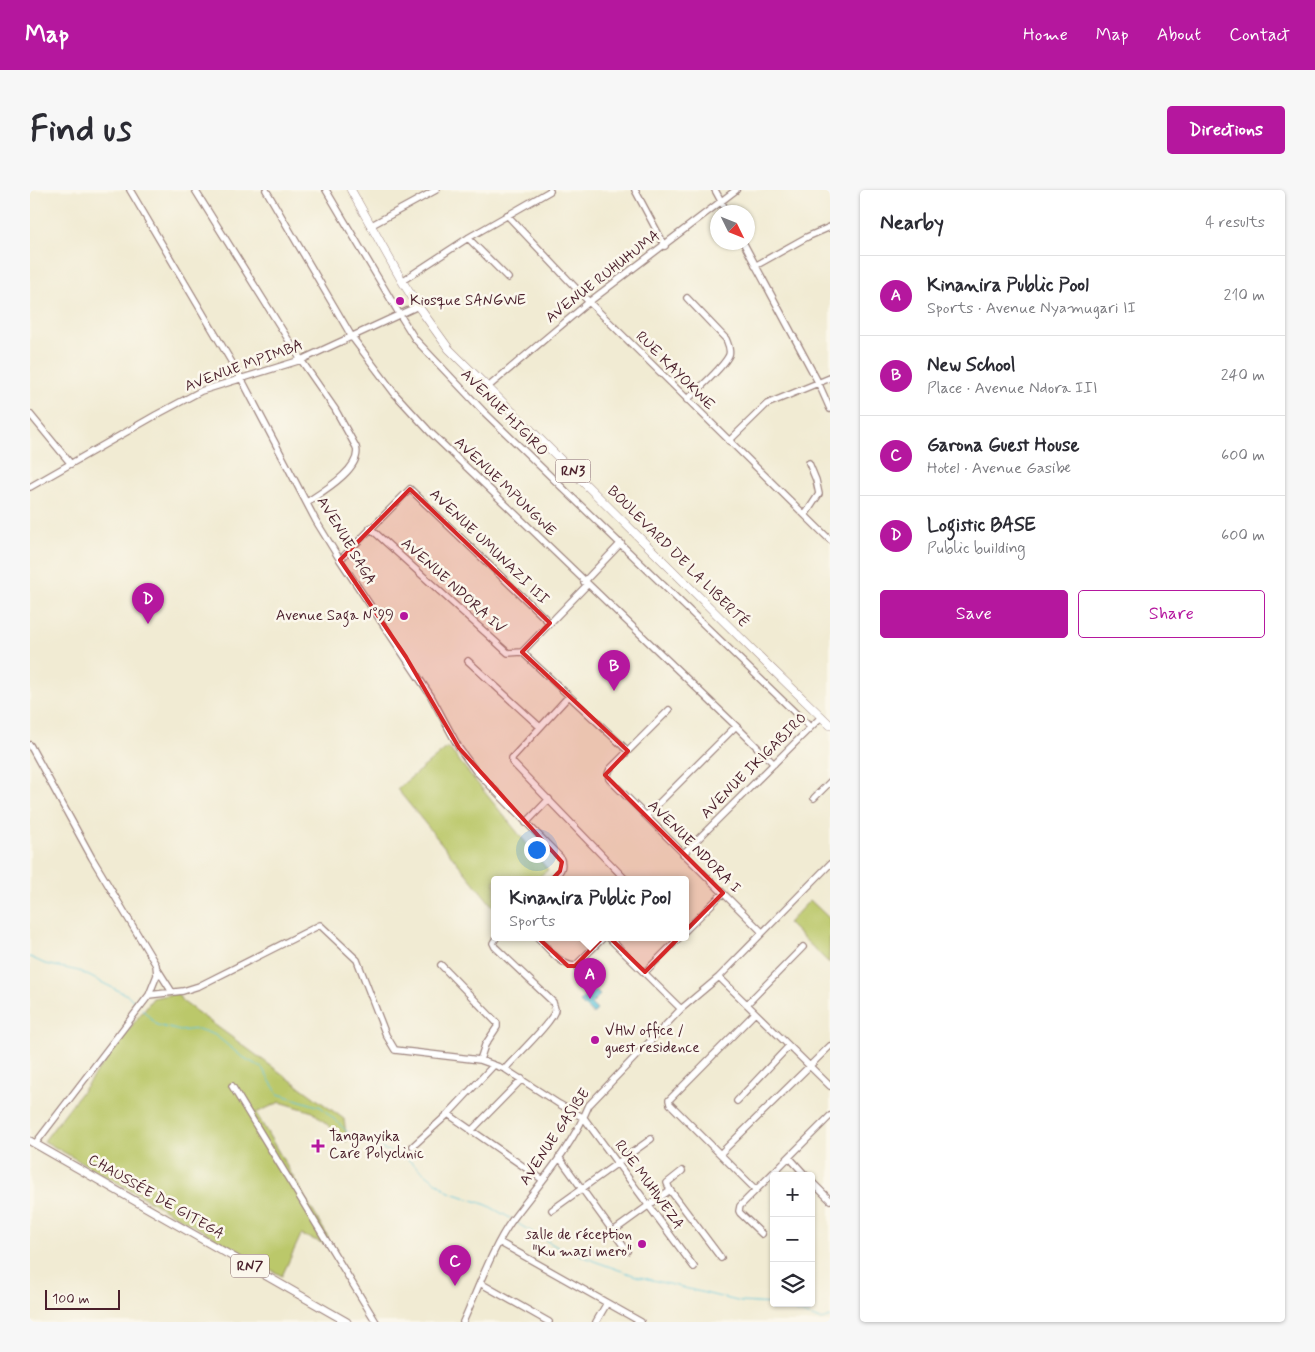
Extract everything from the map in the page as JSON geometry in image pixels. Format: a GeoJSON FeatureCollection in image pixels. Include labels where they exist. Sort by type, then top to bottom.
{"type":"FeatureCollection","features":[{"type":"Feature","properties":{"kind":"highway","name":"BOULEVARD DE LA LIBERTÉ"},"geometry":{"type":"LineString","coordinates":[[351,190],[402,281],[449,348],[830,725]]}},
{"type":"Feature","properties":{"kind":"main road","name":"CHAUSSÉE DE GITEGA"},"geometry":{"type":"LineString","coordinates":[[32,1142],[347,1322]]}},
{"type":"Feature","properties":{"kind":"street","name":"AVENUE SAGA"},"geometry":{"type":"LineString","coordinates":[[130,190],[241,378],[340,560],[431,696],[459,748],[475,770],[560,858],[562,862],[560,871],[556,876]]}},
{"type":"Feature","properties":{"kind":"street"},"geometry":{"type":"LineString","coordinates":[[195,190],[301,360],[335,409],[358,451],[356,457],[340,479],[307,502]]}},
{"type":"Feature","properties":{"kind":"street","name":"AVENUE MPUNGWE"},"geometry":{"type":"LineString","coordinates":[[266,190],[352,337],[395,394],[430,432],[774,764]]}},
{"type":"Feature","properties":{"kind":"street","name":"AVENUE HIGIRO"},"geometry":{"type":"LineString","coordinates":[[326,190],[415,338],[455,383],[810,727]]}},
{"type":"Feature","properties":{"kind":"street"},"geometry":{"type":"LineString","coordinates":[[370,226],[436,190]]}},
{"type":"Feature","properties":{"kind":"street"},"geometry":{"type":"LineString","coordinates":[[635,190],[665,246]]}},
{"type":"Feature","properties":{"kind":"street"},"geometry":{"type":"LineString","coordinates":[[716,190],[723,205]]}},
{"type":"Feature","properties":{"kind":"street","name":"AVENUE RUHUHUMA"},"geometry":{"type":"LineString","coordinates":[[488,387],[589,302],[665,246],[736,190]]}},
{"type":"Feature","properties":{"kind":"street"},"geometry":{"type":"LineString","coordinates":[[402,281],[468,238],[550,191]]}},
{"type":"Feature","properties":{"kind":"street","name":"RUE KAYOKWE"},"geometry":{"type":"LineString","coordinates":[[507,215],[589,302],[830,540]]}},
{"type":"Feature","properties":{"kind":"street"},"geometry":{"type":"LineString","coordinates":[[755,266],[807,237],[830,227]]}},
{"type":"Feature","properties":{"kind":"street"},"geometry":{"type":"LineString","coordinates":[[468,238],[508,278]]}},
{"type":"Feature","properties":{"kind":"street"},"geometry":{"type":"LineString","coordinates":[[747,250],[818,382],[830,409]]}},
{"type":"Feature","properties":{"kind":"street"},"geometry":{"type":"LineString","coordinates":[[687,298],[726,339],[729,348],[727,357],[687,400]]}},
{"type":"Feature","properties":{"kind":"street","name":"AVENUE MPIMBA"},"geometry":{"type":"LineString","coordinates":[[30,487],[201,392],[301,360],[418,306]]}},
{"type":"Feature","properties":{"kind":"street"},"geometry":{"type":"LineString","coordinates":[[729,442],[768,404],[830,378]]}},
{"type":"Feature","properties":{"kind":"street"},"geometry":{"type":"LineString","coordinates":[[30,414],[71,464]]}},
{"type":"Feature","properties":{"kind":"street"},"geometry":{"type":"LineString","coordinates":[[805,515],[817,500],[819,494],[809,463]]}},
{"type":"Feature","properties":{"kind":"street","name":"AVENUE UMUNAZI III"},"geometry":{"type":"LineString","coordinates":[[370,528],[410,489],[550,623]]}},
{"type":"Feature","properties":{"kind":"street"},"geometry":{"type":"LineString","coordinates":[[340,560],[370,528]]}},
{"type":"Feature","properties":{"kind":"street","name":"AVENUE NDORA IV"},"geometry":{"type":"LineString","coordinates":[[370,528],[508,653],[522,652]]}},
{"type":"Feature","properties":{"kind":"street"},"geometry":{"type":"LineString","coordinates":[[620,543],[522,652],[628,752],[668,710]]}},
{"type":"Feature","properties":{"kind":"street"},"geometry":{"type":"LineString","coordinates":[[468,661],[540,727]]}},
{"type":"Feature","properties":{"kind":"street"},"geometry":{"type":"LineString","coordinates":[[568,697],[512,758],[512,762],[622,876]]}},
{"type":"Feature","properties":{"kind":"street","name":"AVENUE IKIGABIRO"},"geometry":{"type":"LineString","coordinates":[[683,854],[821,717]]}},
{"type":"Feature","properties":{"kind":"street"},"geometry":{"type":"LineString","coordinates":[[646,816],[736,726]]}},
{"type":"Feature","properties":{"kind":"street"},"geometry":{"type":"LineString","coordinates":[[30,745],[92,858],[172,992]]}},
{"type":"Feature","properties":{"kind":"street","name":"AVENUE NDORA I"},"geometry":{"type":"LineString","coordinates":[[628,752],[610,769],[609,779],[762,932]]}},
{"type":"Feature","properties":{"kind":"street"},"geometry":{"type":"LineString","coordinates":[[814,798],[830,782]]}},
{"type":"Feature","properties":{"kind":"street"},"geometry":{"type":"LineString","coordinates":[[526,823],[549,799]]}},
{"type":"Feature","properties":{"kind":"street","name":"AVENUE GASIBE"},"geometry":{"type":"LineString","coordinates":[[463,1322],[499,1242],[512,1220],[559,1157],[584,1118],[589,1105],[681,1010],[719,976],[830,864]]}},
{"type":"Feature","properties":{"kind":"street"},"geometry":{"type":"LineString","coordinates":[[689,927],[723,893]]}},
{"type":"Feature","properties":{"kind":"street"},"geometry":{"type":"LineString","coordinates":[[150,995],[183,992],[199,986],[320,925],[357,960],[386,1036],[396,1050],[480,1060],[505,1068],[559,1104],[584,1118]]}},
{"type":"Feature","properties":{"kind":"street"},"geometry":{"type":"LineString","coordinates":[[494,941],[495,947],[553,1002],[556,1009],[554,1015],[505,1068]]}},
{"type":"Feature","properties":{"kind":"street"},"geometry":{"type":"LineString","coordinates":[[541,941],[568,966],[575,966],[594,982]]}},
{"type":"Feature","properties":{"kind":"street"},"geometry":{"type":"LineString","coordinates":[[575,966],[600,941]]}},
{"type":"Feature","properties":{"kind":"street"},"geometry":{"type":"LineString","coordinates":[[612,941],[681,1010]]}},
{"type":"Feature","properties":{"kind":"street"},"geometry":{"type":"LineString","coordinates":[[645,972],[676,941]]}},
{"type":"Feature","properties":{"kind":"street"},"geometry":{"type":"LineString","coordinates":[[747,1004],[803,947]]}},
{"type":"Feature","properties":{"kind":"street"},"geometry":{"type":"LineString","coordinates":[[441,965],[497,1023],[497,1028],[485,1045],[480,1060]]}},
{"type":"Feature","properties":{"kind":"street"},"geometry":{"type":"LineString","coordinates":[[32,1142],[150,995],[158,970]]}},
{"type":"Feature","properties":{"kind":"street"},"geometry":{"type":"LineString","coordinates":[[719,976],[830,1086]]}},
{"type":"Feature","properties":{"kind":"street"},"geometry":{"type":"LineString","coordinates":[[755,1013],[669,1100],[670,1104],[756,1190]]}},
{"type":"Feature","properties":{"kind":"street"},"geometry":{"type":"LineString","coordinates":[[737,1101],[789,1046]]}},
{"type":"Feature","properties":{"kind":"street"},"geometry":{"type":"LineString","coordinates":[[720,1154],[830,1046]]}},
{"type":"Feature","properties":{"kind":"street"},"geometry":{"type":"LineString","coordinates":[[413,1146],[448,1114],[494,1065]]}},
{"type":"Feature","properties":{"kind":"street"},"geometry":{"type":"LineString","coordinates":[[471,1131],[522,1079]]}},
{"type":"Feature","properties":{"kind":"street"},"geometry":{"type":"LineString","coordinates":[[232,1086],[376,1322]]}},
{"type":"Feature","properties":{"kind":"street"},"geometry":{"type":"LineString","coordinates":[[448,1114],[543,1180]]}},
{"type":"Feature","properties":{"kind":"street"},"geometry":{"type":"LineString","coordinates":[[762,1234],[739,1211],[740,1206],[830,1116]]}},
{"type":"Feature","properties":{"kind":"street","name":"RUE MUHWEZA"},"geometry":{"type":"LineString","coordinates":[[584,1118],[694,1267]]}},
{"type":"Feature","properties":{"kind":"street"},"geometry":{"type":"LineString","coordinates":[[552,1210],[651,1139]]}},
{"type":"Feature","properties":{"kind":"street"},"geometry":{"type":"LineString","coordinates":[[559,1157],[581,1190],[627,1251]]}},
{"type":"Feature","properties":{"kind":"street"},"geometry":{"type":"LineString","coordinates":[[789,1157],[802,1172]]}},
{"type":"Feature","properties":{"kind":"street"},"geometry":{"type":"LineString","coordinates":[[682,1171],[667,1183],[670,1190],[720,1258]]}},
{"type":"Feature","properties":{"kind":"street"},"geometry":{"type":"LineString","coordinates":[[815,1185],[830,1200]]}},
{"type":"Feature","properties":{"kind":"street"},"geometry":{"type":"LineString","coordinates":[[612,1232],[670,1190]]}},
{"type":"Feature","properties":{"kind":"street"},"geometry":{"type":"LineString","coordinates":[[499,1242],[641,1322]]}},
{"type":"Feature","properties":{"kind":"street"},"geometry":{"type":"LineString","coordinates":[[480,1283],[549,1322]]}},
{"type":"Feature","properties":{"kind":"street"},"geometry":{"type":"LineString","coordinates":[[596,1322],[607,1303]]}},
{"type":"Feature","properties":{"kind":"highlighted area"},"geometry":{"type":"Polygon","coordinates":[[[410,489],[550,623],[522,652],[628,751],[605,775],[723,893],[645,972],[606,934],[575,966],[568,966],[516,917],[560,871],[562,862],[459,748],[406,657],[340,560],[410,489]]]}},
{"type":"Feature","properties":{"kind":"green space"},"geometry":{"type":"Polygon","coordinates":[[[448,747],[548,870],[540,876],[491,876],[491,904],[397,789],[448,747]]]}},
{"type":"Feature","properties":{"kind":"green space"},"geometry":{"type":"Polygon","coordinates":[[[810,900],[830,919],[829,963],[788,923],[810,900]]]}},
{"type":"Feature","properties":{"kind":"green space"},"geometry":{"type":"Polygon","coordinates":[[[177,993],[182,1001],[344,1119],[347,1142],[313,1112],[280,1102],[256,1113],[328,1237],[323,1243],[301,1235],[282,1276],[44,1141],[153,998],[177,993]]]}},
{"type":"Feature","properties":{"kind":"water"},"geometry":{"type":"Polygon","coordinates":[[[593,989],[600,995],[591,1004],[597,1010],[593,1014],[580,1002],[593,989]]]}},
{"type":"Feature","properties":{"kind":"waterway"},"geometry":{"type":"LineString","coordinates":[[30,957],[45,964],[79,971],[129,996],[137,1005]]}},
{"type":"Feature","properties":{"kind":"waterway"},"geometry":{"type":"LineString","coordinates":[[142,1009],[157,1025],[180,1031],[198,1029],[215,1035],[241,1056],[262,1068],[278,1094],[321,1107],[353,1137],[406,1158],[449,1192],[487,1205],[510,1218]]}},
{"type":"Feature","properties":{"kind":"waterway"},"geometry":{"type":"LineString","coordinates":[[515,1222],[564,1251],[576,1253],[636,1276],[741,1302],[773,1304],[821,1320],[830,1317]]}},
{"type":"Feature","properties":{"kind":"place","name":"Kiosque SANGWE"},"geometry":{"type":"Point","coordinates":[400,301]}},
{"type":"Feature","properties":{"kind":"place","name":"Avenue Saga N°99"},"geometry":{"type":"Point","coordinates":[404,616]}},
{"type":"Feature","properties":{"kind":"place","name":"Logistic BASE"},"geometry":{"type":"Point","coordinates":[148,624]}},
{"type":"Feature","properties":{"kind":"place","name":"New School"},"geometry":{"type":"Point","coordinates":[614,691]}},
{"type":"Feature","properties":{"kind":"place","name":"Kinanira Public Pool"},"geometry":{"type":"Point","coordinates":[590,999]}},
{"type":"Feature","properties":{"kind":"place","name":"VHW office / guest residence"},"geometry":{"type":"Point","coordinates":[595,1040]}},
{"type":"Feature","properties":{"kind":"place","name":"Tanganyika Care Polyclinic"},"geometry":{"type":"Point","coordinates":[318,1146]}},
{"type":"Feature","properties":{"kind":"place","name":"salle de réception \"Ku mazi mero\""},"geometry":{"type":"Point","coordinates":[642,1244]}},
{"type":"Feature","properties":{"kind":"place","name":"Garona Guest House"},"geometry":{"type":"Point","coordinates":[455,1286]}}]}
